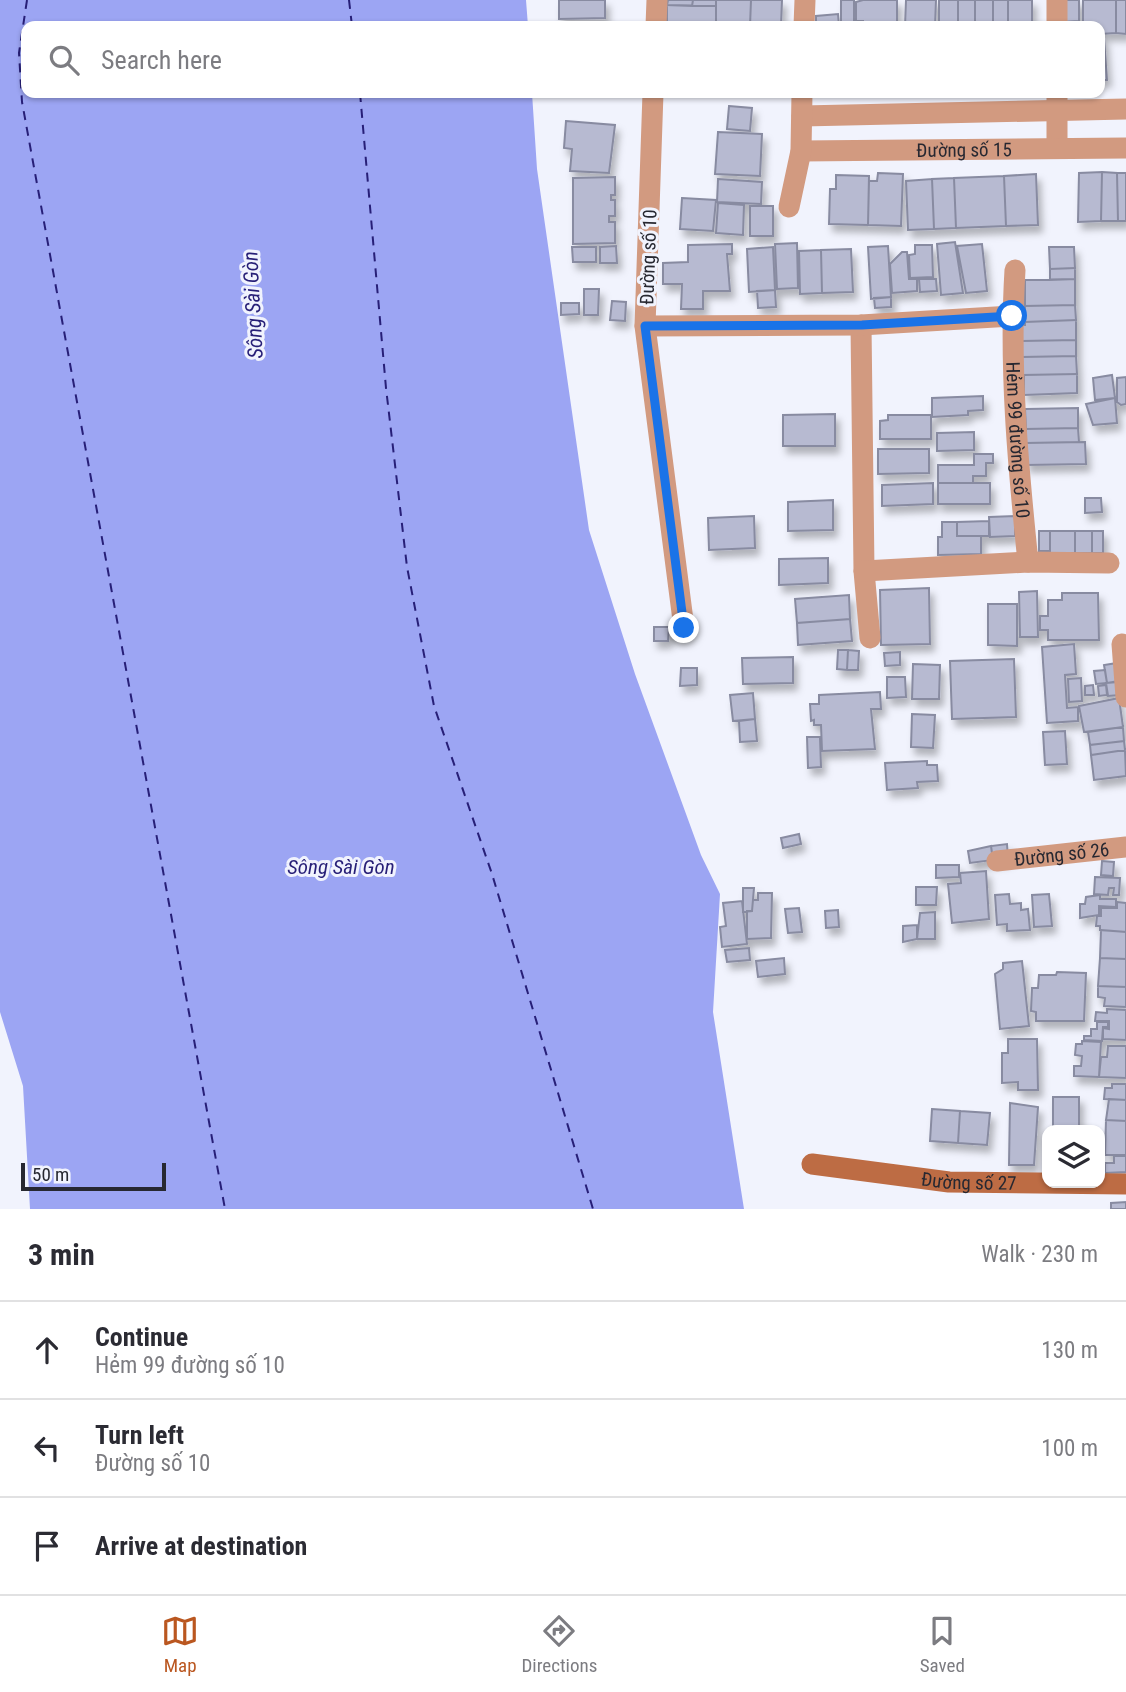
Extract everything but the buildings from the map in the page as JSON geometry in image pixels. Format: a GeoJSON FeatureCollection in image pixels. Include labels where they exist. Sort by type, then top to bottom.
{"type":"FeatureCollection","features":[{"type":"Feature","properties":{"kind":"street"},"geometry":{"type":"LineString","coordinates":[[656,21],[657,0]]}},
{"type":"Feature","properties":{"kind":"street"},"geometry":{"type":"LineString","coordinates":[[804,21],[805,0]]}},
{"type":"Feature","properties":{"kind":"street"},"geometry":{"type":"LineString","coordinates":[[1057,0],[1057,21]]}},
{"type":"Feature","properties":{"kind":"street","name":"Đường số 10"},"geometry":{"type":"LineString","coordinates":[[653,98],[645,326],[684,628]]}},
{"type":"Feature","properties":{"kind":"street"},"geometry":{"type":"LineString","coordinates":[[789,206],[801,150],[802,98]]}},
{"type":"Feature","properties":{"kind":"street"},"geometry":{"type":"LineString","coordinates":[[1057,102],[1057,148]]}},
{"type":"Feature","properties":{"kind":"street","name":"Đường số 15"},"geometry":{"type":"LineString","coordinates":[[802,117],[939,113],[1057,102],[1126,109]]}},
{"type":"Feature","properties":{"kind":"street"},"geometry":{"type":"LineString","coordinates":[[936,149],[939,113]]}},
{"type":"Feature","properties":{"kind":"street","name":"Đường số 15"},"geometry":{"type":"LineString","coordinates":[[801,150],[1126,148]]}},
{"type":"Feature","properties":{"kind":"street","name":"Hẻm 99 đường số 10"},"geometry":{"type":"LineString","coordinates":[[1015,270],[1012,316],[1018,470],[1028,562]]}},
{"type":"Feature","properties":{"kind":"street"},"geometry":{"type":"LineString","coordinates":[[645,326],[862,325],[1012,316]]}},
{"type":"Feature","properties":{"kind":"street"},"geometry":{"type":"LineString","coordinates":[[862,325],[864,571],[870,638]]}},
{"type":"Feature","properties":{"kind":"street"},"geometry":{"type":"LineString","coordinates":[[864,571],[1028,562],[1109,563]]}},
{"type":"Feature","properties":{"kind":"street"},"geometry":{"type":"LineString","coordinates":[[1122,644],[1126,697]]}},
{"type":"Feature","properties":{"kind":"street","name":"Đường số 26"},"geometry":{"type":"LineString","coordinates":[[997,861],[1126,847]]}},
{"type":"Feature","properties":{"kind":"street","name":"Đường số 27"},"geometry":{"type":"LineString","coordinates":[[812,1164],[949,1182],[1126,1184]]}},
{"type":"Feature","properties":{"kind":"water","name":"Sông Sài Gòn"},"geometry":{"type":"Polygon","coordinates":[[[0,0],[526,0],[528,21],[21,21],[21,98],[532,98],[537,169],[589,530],[635,674],[701,855],[720,894],[713,1012],[744,1209],[30,1209],[23,1086],[0,1012],[0,0]]]}},
{"type":"Feature","properties":{"kind":"ferry route"},"geometry":{"type":"LineString","coordinates":[[24,21],[27,0]]}},
{"type":"Feature","properties":{"kind":"ferry route"},"geometry":{"type":"LineString","coordinates":[[349,0],[351,21]]}},
{"type":"Feature","properties":{"kind":"ferry route"},"geometry":{"type":"LineString","coordinates":[[21,40],[21,86]]}},
{"type":"Feature","properties":{"kind":"ferry route"},"geometry":{"type":"LineString","coordinates":[[22,98],[225,1209]]}},
{"type":"Feature","properties":{"kind":"ferry route"},"geometry":{"type":"LineString","coordinates":[[360,98],[386,388],[407,567],[434,706],[492,874],[593,1209]]}},
{"type":"Feature","properties":{"kind":"route"},"geometry":{"type":"LineString","coordinates":[[684,628],[645,326],[862,325],[1012,316]]}}]}
